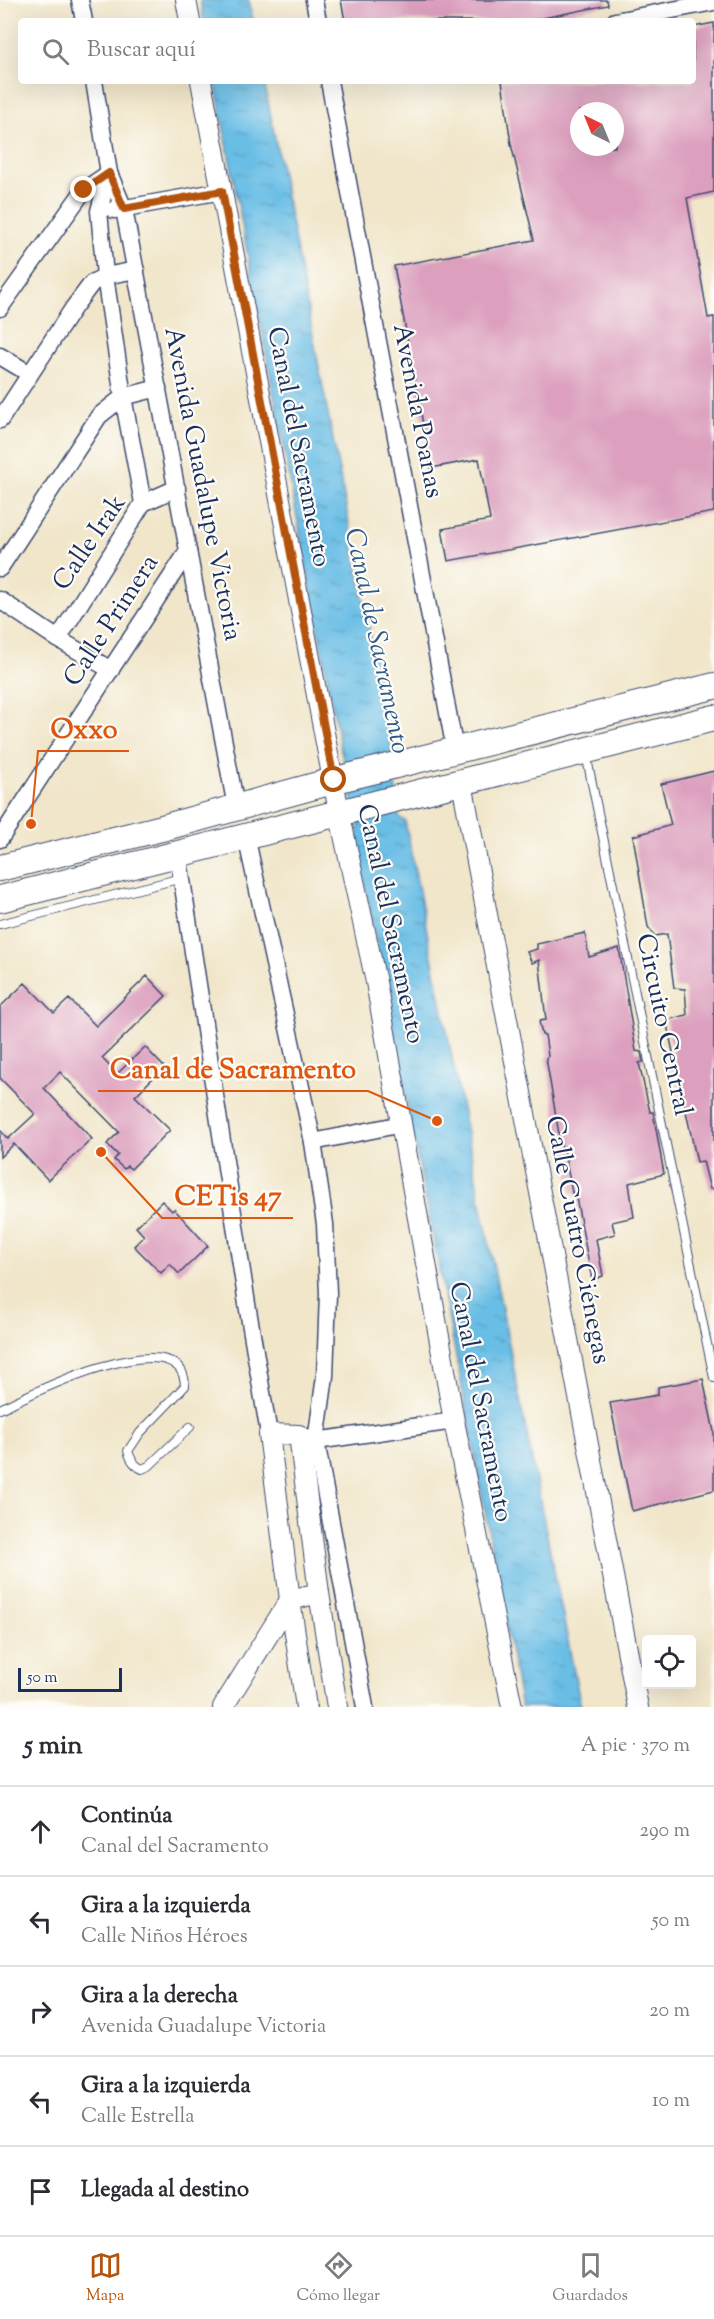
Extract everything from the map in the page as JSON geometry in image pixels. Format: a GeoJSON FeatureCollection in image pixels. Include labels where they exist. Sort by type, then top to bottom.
{"type":"FeatureCollection","features":[{"type":"Feature","properties":{"kind":"main road"},"geometry":{"type":"LineString","coordinates":[[0,868],[337,779],[714,686]]}},
{"type":"Feature","properties":{"kind":"main road"},"geometry":{"type":"LineString","coordinates":[[0,899],[180,866],[246,836],[714,718]]}},
{"type":"Feature","properties":{"kind":"main road"},"geometry":{"type":"LineString","coordinates":[[529,732],[538,763]]}},
{"type":"Feature","properties":{"kind":"street"},"geometry":{"type":"LineString","coordinates":[[80,0],[83,18]]}},
{"type":"Feature","properties":{"kind":"street"},"geometry":{"type":"LineString","coordinates":[[186,0],[189,18]]}},
{"type":"Feature","properties":{"kind":"street"},"geometry":{"type":"LineString","coordinates":[[314,0],[317,18]]}},
{"type":"Feature","properties":{"kind":"street"},"geometry":{"type":"LineString","coordinates":[[631,18],[714,2]]}},
{"type":"Feature","properties":{"kind":"street","name":"Avenida Guadalupe Victoria"},"geometry":{"type":"LineString","coordinates":[[94,84],[109,173],[124,209],[136,270],[236,807]]}},
{"type":"Feature","properties":{"kind":"street","name":"Canal del Sacramento"},"geometry":{"type":"LineString","coordinates":[[202,84],[376,982],[454,1421],[512,1707]]}},
{"type":"Feature","properties":{"kind":"street","name":"Avenida Poanas"},"geometry":{"type":"LineString","coordinates":[[330,84],[455,750]]}},
{"type":"Feature","properties":{"kind":"street"},"geometry":{"type":"LineString","coordinates":[[0,308],[84,190],[109,173]]}},
{"type":"Feature","properties":{"kind":"street","name":"Avenida Guadalupe Victoria"},"geometry":{"type":"LineString","coordinates":[[109,173],[99,211],[105,276],[123,398],[144,503]]}},
{"type":"Feature","properties":{"kind":"street"},"geometry":{"type":"LineString","coordinates":[[99,211],[124,209],[222,191]]}},
{"type":"Feature","properties":{"kind":"street"},"geometry":{"type":"LineString","coordinates":[[0,420],[82,294],[92,283],[105,276],[136,270]]}},
{"type":"Feature","properties":{"kind":"street"},"geometry":{"type":"LineString","coordinates":[[0,356],[30,374]]}},
{"type":"Feature","properties":{"kind":"street"},"geometry":{"type":"LineString","coordinates":[[0,568],[91,426],[109,406],[123,398],[158,388]]}},
{"type":"Feature","properties":{"kind":"street","name":"Calle Irak"},"geometry":{"type":"LineString","coordinates":[[57,639],[144,503],[177,489]]}},
{"type":"Feature","properties":{"kind":"street","name":"Calle Primera"},"geometry":{"type":"LineString","coordinates":[[0,839],[188,551]]}},
{"type":"Feature","properties":{"kind":"street"},"geometry":{"type":"LineString","coordinates":[[0,600],[57,639],[111,670]]}},
{"type":"Feature","properties":{"kind":"street","name":"Calle Cuatro Ciénegas"},"geometry":{"type":"LineString","coordinates":[[462,783],[638,1707]]}},
{"type":"Feature","properties":{"kind":"street"},"geometry":{"type":"LineString","coordinates":[[246,836],[313,1142],[325,1224],[328,1293],[326,1376],[307,1438],[319,1593],[337,1707]]}},
{"type":"Feature","properties":{"kind":"street"},"geometry":{"type":"LineString","coordinates":[[180,866],[269,1434],[306,1707]]}},
{"type":"Feature","properties":{"kind":"street"},"geometry":{"type":"LineString","coordinates":[[313,1142],[402,1124]]}},
{"type":"Feature","properties":{"kind":"street"},"geometry":{"type":"LineString","coordinates":[[269,1434],[307,1438],[454,1421]]}},
{"type":"Feature","properties":{"kind":"street"},"geometry":{"type":"LineString","coordinates":[[307,1438],[365,1707]]}},
{"type":"Feature","properties":{"kind":"street"},"geometry":{"type":"LineString","coordinates":[[224,1707],[290,1600],[319,1593]]}},
{"type":"Feature","properties":{"kind":"lane","name":"Circuito Central"},"geometry":{"type":"LineString","coordinates":[[585,751],[714,1378]]}},
{"type":"Feature","properties":{"kind":"lane"},"geometry":{"type":"LineString","coordinates":[[0,924],[180,866]]}},
{"type":"Feature","properties":{"kind":"lane"},"geometry":{"type":"LineString","coordinates":[[0,1409],[93,1369],[159,1357],[172,1361],[182,1371],[185,1386],[136,1438],[128,1452],[130,1459],[135,1466],[142,1469],[149,1466],[190,1427]]}},
{"type":"Feature","properties":{"kind":"water"},"geometry":{"type":"Polygon","coordinates":[[[200,0],[249,0],[252,18],[203,18],[200,0]]]}},
{"type":"Feature","properties":{"kind":"water","name":"Canal de Sacramento"},"geometry":{"type":"Polygon","coordinates":[[[216,84],[265,84],[389,731],[399,817],[405,821],[581,1707],[521,1707],[467,1413],[356,839],[359,827],[340,746],[216,84]]]}},
{"type":"Feature","properties":{"kind":"building"},"geometry":{"type":"Polygon","coordinates":[[[341,0],[607,0],[608,5],[543,18],[344,18],[341,0]]]}},
{"type":"Feature","properties":{"kind":"building"},"geometry":{"type":"Polygon","coordinates":[[[714,23],[714,192],[687,198],[708,318],[714,317],[714,512],[448,561],[442,529],[490,520],[479,459],[431,468],[394,266],[534,240],[511,144],[502,84],[696,84],[696,26],[714,23]]]}},
{"type":"Feature","properties":{"kind":"building"},"geometry":{"type":"Polygon","coordinates":[[[714,771],[714,1189],[710,1189],[703,1161],[697,1162],[666,1020],[687,1015],[685,989],[674,988],[667,934],[655,936],[648,927],[633,836],[671,825],[661,784],[714,771]]]}},
{"type":"Feature","properties":{"kind":"building"},"geometry":{"type":"Polygon","coordinates":[[[585,933],[589,957],[619,948],[636,1051],[641,1052],[643,1062],[639,1063],[650,1112],[653,1112],[664,1174],[629,1183],[634,1217],[612,1222],[615,1234],[596,1239],[603,1276],[592,1280],[575,1192],[572,1193],[564,1150],[561,1146],[546,1058],[548,1056],[545,1035],[542,1035],[539,1021],[546,1020],[539,960],[532,963],[527,952],[537,949],[537,944],[585,933]]]}},
{"type":"Feature","properties":{"kind":"building"},"geometry":{"type":"Polygon","coordinates":[[[147,976],[166,996],[102,1058],[117,1074],[145,1047],[164,1067],[135,1096],[170,1130],[131,1169],[127,1166],[124,1169],[114,1160],[118,1155],[107,1144],[119,1132],[60,1072],[44,1088],[92,1139],[48,1180],[14,1144],[0,1157],[0,1130],[8,1139],[35,1114],[0,1078],[0,1007],[25,983],[54,1013],[69,999],[96,1026],[147,976]]]}},
{"type":"Feature","properties":{"kind":"building"},"geometry":{"type":"Polygon","coordinates":[[[162,1201],[172,1211],[174,1209],[208,1246],[179,1274],[170,1264],[161,1273],[134,1246],[144,1236],[136,1227],[162,1201]]]}},
{"type":"Feature","properties":{"kind":"building"},"geometry":{"type":"Polygon","coordinates":[[[703,1379],[714,1432],[714,1490],[632,1511],[610,1403],[658,1395],[658,1387],[703,1379]]]}},
{"type":"Feature","properties":{"kind":"place","name":"Oxxo"},"geometry":{"type":"Point","coordinates":[31,824]}},
{"type":"Feature","properties":{"kind":"place","name":"Canal de Sacramento"},"geometry":{"type":"Point","coordinates":[437,1121]}},
{"type":"Feature","properties":{"kind":"place","name":"CETis 47"},"geometry":{"type":"Point","coordinates":[101,1152]}},
{"type":"Feature","properties":{"kind":"route"},"geometry":{"type":"LineString","coordinates":[[84,190],[109,173],[124,209],[222,191],[334,780]]}}]}
